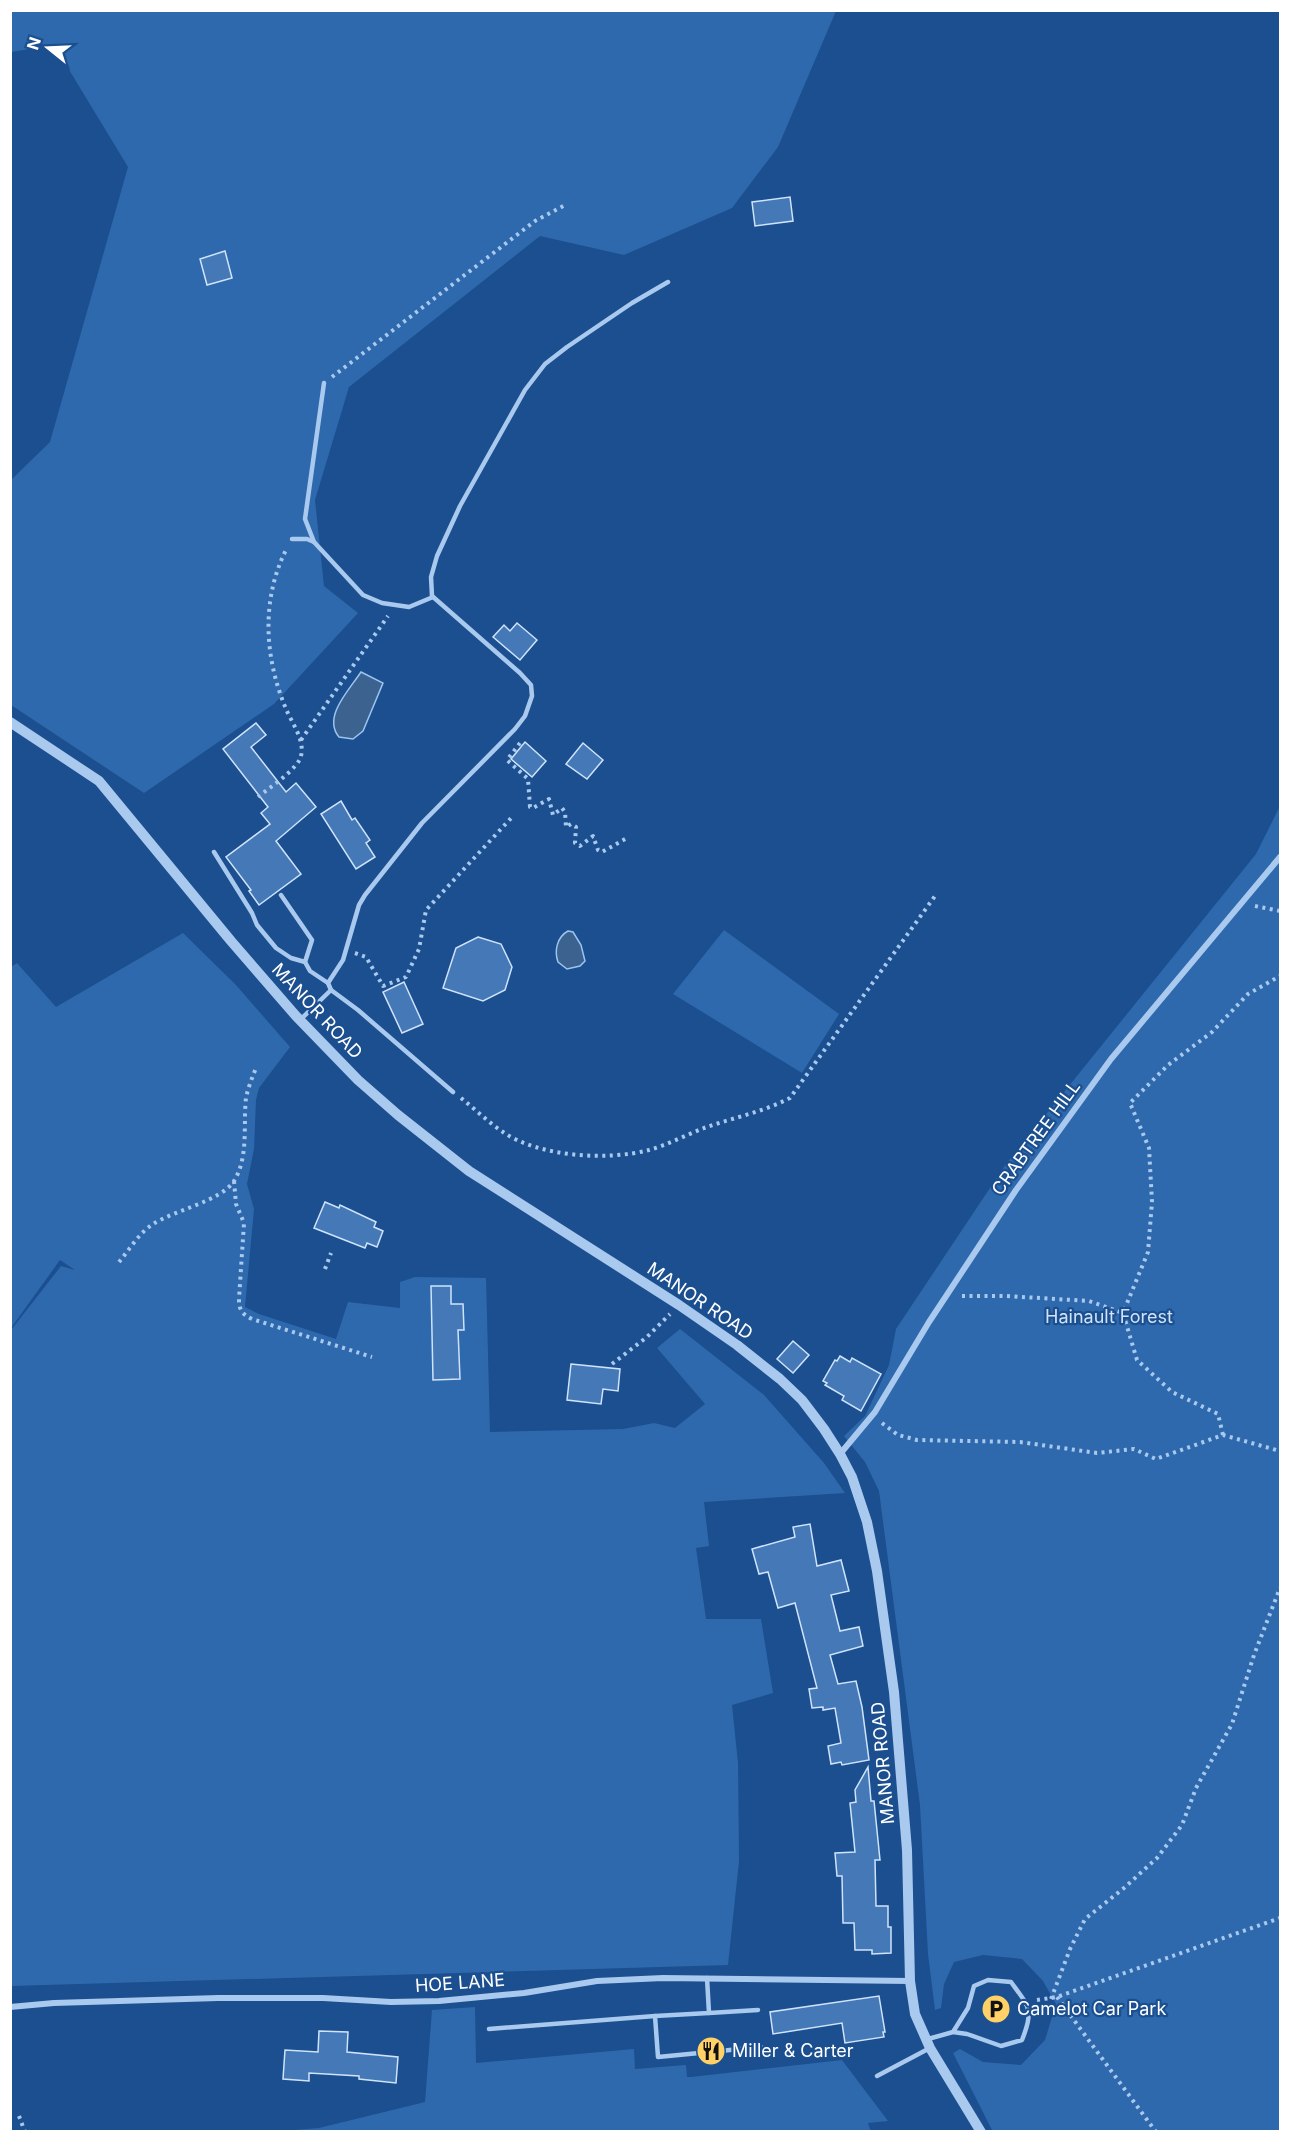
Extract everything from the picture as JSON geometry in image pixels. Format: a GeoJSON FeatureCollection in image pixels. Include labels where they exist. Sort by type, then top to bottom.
{"type":"FeatureCollection","features":[{"type":"Feature","properties":{"kind":"street","name":"MANOR ROAD"},"geometry":{"type":"LineString","coordinates":[[10,722],[99,781],[231,941],[300,1020],[358,1080],[468,1171],[680,1305],[736,1345],[802,1400],[840,1454],[852,1477],[867,1522],[877,1571],[894,1692],[907,1850],[910,1981],[915,2014],[928,2044],[981,2132]]}},
{"type":"Feature","properties":{"kind":"street","name":"CRABTREE HILL"},"geometry":{"type":"LineString","coordinates":[[840,1454],[875,1412],[946,1296],[1016,1190],[1111,1059],[1281,857]]}},
{"type":"Feature","properties":{"kind":"street","name":"HOE LANE"},"geometry":{"type":"LineString","coordinates":[[10,2007],[54,2003],[218,1998],[440,2001],[524,1993],[597,1981],[707,1978],[910,1981]]}},
{"type":"Feature","properties":{"kind":"lane"},"geometry":{"type":"LineString","coordinates":[[328,983],[342,960],[359,906],[365,895],[422,823],[515,729],[530,707],[531,685],[433,597],[430,587],[437,556],[460,506],[525,390],[545,364],[632,303],[669,282]]}},
{"type":"Feature","properties":{"kind":"lane"},"geometry":{"type":"LineString","coordinates":[[324,383],[305,519],[314,542],[363,595],[382,603],[409,607],[433,597]]}},
{"type":"Feature","properties":{"kind":"lane"},"geometry":{"type":"LineString","coordinates":[[292,539],[307,539],[314,542]]}},
{"type":"Feature","properties":{"kind":"lane"},"geometry":{"type":"LineString","coordinates":[[214,852],[257,925],[276,948],[291,958],[305,962],[310,971],[328,983],[330,990],[358,1010],[453,1092]]}},
{"type":"Feature","properties":{"kind":"lane"},"geometry":{"type":"LineString","coordinates":[[281,895],[312,940],[305,962]]}},
{"type":"Feature","properties":{"kind":"lane"},"geometry":{"type":"LineString","coordinates":[[300,1020],[330,990]]}},
{"type":"Feature","properties":{"kind":"lane"},"geometry":{"type":"LineString","coordinates":[[707,1978],[709,2013]]}},
{"type":"Feature","properties":{"kind":"lane"},"geometry":{"type":"LineString","coordinates":[[878,2076],[928,2044],[953,2032],[968,2008],[974,1986],[988,1980],[1011,1982],[1025,2002],[1030,2019],[1022,2040],[1001,2046],[967,2034],[953,2032]]}},
{"type":"Feature","properties":{"kind":"lane"},"geometry":{"type":"LineString","coordinates":[[489,2029],[758,2010]]}},
{"type":"Feature","properties":{"kind":"lane"},"geometry":{"type":"LineString","coordinates":[[655,2016],[658,2057],[761,2047]]}},
{"type":"Feature","properties":{"kind":"path"},"geometry":{"type":"LineString","coordinates":[[324,383],[535,221],[567,204]]}},
{"type":"Feature","properties":{"kind":"path"},"geometry":{"type":"LineString","coordinates":[[258,797],[301,758],[301,741],[278,690],[271,655],[268,619],[274,577],[292,539]]}},
{"type":"Feature","properties":{"kind":"path"},"geometry":{"type":"LineString","coordinates":[[301,741],[386,618],[409,607]]}},
{"type":"Feature","properties":{"kind":"path"},"geometry":{"type":"LineString","coordinates":[[520,743],[507,760],[528,779],[530,807],[533,808],[549,799],[553,815],[562,808],[565,812],[566,827],[571,824],[576,827],[575,843],[580,846],[593,836],[598,850],[602,852],[627,838]]}},
{"type":"Feature","properties":{"kind":"path"},"geometry":{"type":"LineString","coordinates":[[345,952],[366,957],[383,986],[406,977],[419,949],[426,910],[513,816]]}},
{"type":"Feature","properties":{"kind":"path"},"geometry":{"type":"LineString","coordinates":[[453,1092],[503,1133],[531,1147],[548,1152],[611,1157],[649,1150],[732,1118],[774,1106],[790,1098],[935,896]]}},
{"type":"Feature","properties":{"kind":"path"},"geometry":{"type":"LineString","coordinates":[[1241,903],[1281,911]]}},
{"type":"Feature","properties":{"kind":"path"},"geometry":{"type":"LineString","coordinates":[[1223,1435],[1218,1414],[1172,1392],[1137,1360],[1123,1313],[1148,1252],[1152,1202],[1149,1148],[1130,1103],[1168,1065],[1212,1032],[1248,994],[1281,976]]}},
{"type":"Feature","properties":{"kind":"path"},"geometry":{"type":"LineString","coordinates":[[256,1068],[246,1099],[245,1142],[234,1181],[236,1204],[244,1223],[239,1307],[243,1314],[252,1319],[372,1357]]}},
{"type":"Feature","properties":{"kind":"path"},"geometry":{"type":"LineString","coordinates":[[119,1262],[142,1233],[153,1224],[180,1210],[213,1198],[234,1181]]}},
{"type":"Feature","properties":{"kind":"path"},"geometry":{"type":"LineString","coordinates":[[326,1269],[331,1253]]}},
{"type":"Feature","properties":{"kind":"path"},"geometry":{"type":"LineString","coordinates":[[946,1296],[1006,1296],[1089,1301],[1123,1313]]}},
{"type":"Feature","properties":{"kind":"path"},"geometry":{"type":"LineString","coordinates":[[612,1364],[646,1337],[680,1305]]}},
{"type":"Feature","properties":{"kind":"path"},"geometry":{"type":"LineString","coordinates":[[875,1412],[885,1426],[897,1435],[917,1440],[1020,1442],[1097,1453],[1134,1449],[1156,1459],[1223,1435],[1281,1451]]}},
{"type":"Feature","properties":{"kind":"path"},"geometry":{"type":"LineString","coordinates":[[1281,1588],[1254,1655],[1232,1724],[1196,1788],[1182,1825],[1157,1858],[1085,1919],[1070,1949],[1051,1999],[1281,1918]]}},
{"type":"Feature","properties":{"kind":"path"},"geometry":{"type":"LineString","coordinates":[[1057,1997],[1156,2132]]}},
{"type":"Feature","properties":{"kind":"path"},"geometry":{"type":"LineString","coordinates":[[19,2116],[25,2132]]}},
{"type":"Feature","properties":{"kind":"green space"},"geometry":{"type":"Polygon","coordinates":[[[11,11],[836,11],[778,147],[732,208],[624,255],[540,236],[349,387],[315,500],[324,586],[358,613],[274,704],[144,793],[11,705],[11,480],[50,442],[128,167],[54,45],[11,52],[11,11]]]}},
{"type":"Feature","properties":{"kind":"green space","name":"Hainault Forest"},"geometry":{"type":"Polygon","coordinates":[[[1280,806],[1280,2131],[993,2132],[953,2053],[960,2049],[983,2062],[1021,2065],[1045,2040],[1056,2004],[1043,1981],[1022,1959],[983,1955],[954,1962],[944,1984],[941,2008],[935,2010],[928,1954],[920,1805],[879,1491],[865,1462],[844,1436],[865,1416],[889,1365],[896,1329],[1006,1164],[1256,854],[1280,806]]]}},
{"type":"Feature","properties":{"kind":"green space"},"geometry":{"type":"Polygon","coordinates":[[[724,930],[839,1014],[802,1073],[673,994],[724,930]]]}},
{"type":"Feature","properties":{"kind":"green space"},"geometry":{"type":"Polygon","coordinates":[[[183,933],[236,985],[290,1047],[259,1088],[256,1100],[254,1149],[247,1184],[254,1209],[245,1307],[259,1314],[336,1339],[348,1302],[400,1308],[400,1282],[415,1277],[486,1278],[490,1432],[623,1429],[654,1423],[675,1428],[705,1404],[657,1348],[680,1329],[764,1395],[824,1463],[845,1493],[704,1502],[709,1546],[696,1548],[706,1619],[761,1619],[773,1693],[732,1705],[738,1763],[739,1861],[728,1965],[11,1986],[11,1330],[61,1266],[75,1270],[60,1260],[11,1328],[11,967],[17,963],[56,1007],[183,933]]]}},
{"type":"Feature","properties":{"kind":"green space"},"geometry":{"type":"Polygon","coordinates":[[[475,2007],[476,2063],[634,2049],[635,2069],[686,2065],[687,2077],[691,2077],[842,2060],[888,2121],[868,2123],[871,2132],[282,2131],[319,2128],[425,2102],[432,2010],[475,2007]]]}},
{"type":"Feature","properties":{"kind":"shaded area"},"geometry":{"type":"Polygon","coordinates":[[[361,672],[383,683],[363,731],[353,739],[339,737],[334,721],[336,712],[361,672]]]}},
{"type":"Feature","properties":{"kind":"shaded area"},"geometry":{"type":"Polygon","coordinates":[[[568,931],[573,932],[581,945],[585,961],[580,966],[567,969],[558,962],[556,953],[559,941],[568,931]]]}},
{"type":"Feature","properties":{"kind":"building"},"geometry":{"type":"Polygon","coordinates":[[[790,197],[793,221],[755,226],[752,202],[790,197]]]}},
{"type":"Feature","properties":{"kind":"building"},"geometry":{"type":"Polygon","coordinates":[[[225,251],[232,278],[207,285],[200,259],[225,251]]]}},
{"type":"Feature","properties":{"kind":"building"},"geometry":{"type":"Polygon","coordinates":[[[517,623],[537,640],[520,660],[493,637],[504,625],[510,631],[517,623]]]}},
{"type":"Feature","properties":{"kind":"building"},"geometry":{"type":"Polygon","coordinates":[[[256,723],[266,735],[251,747],[286,792],[296,783],[316,807],[276,841],[301,874],[259,905],[249,891],[251,890],[226,857],[270,824],[261,813],[268,807],[223,749],[256,723]]]}},
{"type":"Feature","properties":{"kind":"building"},"geometry":{"type":"Polygon","coordinates":[[[525,742],[546,761],[532,777],[511,759],[525,742]]]}},
{"type":"Feature","properties":{"kind":"building"},"geometry":{"type":"Polygon","coordinates":[[[583,743],[603,760],[587,779],[566,764],[583,743]]]}},
{"type":"Feature","properties":{"kind":"building"},"geometry":{"type":"Polygon","coordinates":[[[341,801],[352,820],[355,818],[370,840],[366,843],[375,857],[356,869],[321,814],[341,801]]]}},
{"type":"Feature","properties":{"kind":"building"},"geometry":{"type":"Polygon","coordinates":[[[478,937],[501,944],[512,967],[505,990],[483,1001],[443,988],[456,948],[478,937]]]}},
{"type":"Feature","properties":{"kind":"building"},"geometry":{"type":"Polygon","coordinates":[[[404,982],[423,1024],[402,1033],[383,992],[404,982]]]}},
{"type":"Feature","properties":{"kind":"building"},"geometry":{"type":"Polygon","coordinates":[[[325,1202],[339,1208],[340,1205],[376,1222],[374,1227],[383,1231],[377,1247],[367,1243],[365,1248],[314,1228],[325,1202]]]}},
{"type":"Feature","properties":{"kind":"building"},"geometry":{"type":"Polygon","coordinates":[[[431,1286],[451,1286],[451,1304],[463,1304],[464,1330],[458,1330],[460,1379],[433,1380],[431,1286]]]}},
{"type":"Feature","properties":{"kind":"building"},"geometry":{"type":"Polygon","coordinates":[[[793,1341],[809,1355],[793,1373],[777,1359],[793,1341]]]}},
{"type":"Feature","properties":{"kind":"building"},"geometry":{"type":"Polygon","coordinates":[[[840,1356],[850,1362],[852,1358],[881,1374],[861,1411],[842,1400],[844,1396],[825,1385],[827,1383],[823,1381],[835,1360],[837,1361],[840,1356]]]}},
{"type":"Feature","properties":{"kind":"building"},"geometry":{"type":"Polygon","coordinates":[[[571,1364],[620,1369],[618,1391],[603,1389],[601,1404],[567,1400],[571,1364]]]}},
{"type":"Feature","properties":{"kind":"building"},"geometry":{"type":"Polygon","coordinates":[[[810,1524],[817,1566],[841,1560],[849,1591],[831,1595],[840,1631],[859,1627],[863,1646],[830,1655],[838,1684],[856,1681],[869,1760],[842,1765],[841,1762],[831,1764],[828,1746],[841,1743],[835,1708],[823,1710],[823,1707],[812,1708],[809,1689],[817,1688],[795,1603],[778,1608],[768,1572],[759,1574],[752,1549],[795,1537],[793,1527],[810,1524]]]}},
{"type":"Feature","properties":{"kind":"building"},"geometry":{"type":"Polygon","coordinates":[[[868,1767],[880,1860],[875,1860],[876,1906],[888,1906],[891,1953],[872,1954],[872,1950],[855,1950],[854,1923],[843,1923],[842,1876],[837,1876],[835,1853],[855,1852],[850,1803],[856,1802],[855,1790],[868,1767]]]}},
{"type":"Feature","properties":{"kind":"building"},"geometry":{"type":"Polygon","coordinates":[[[879,1996],[884,2037],[845,2043],[842,2023],[773,2034],[770,2012],[879,1996]]]}},
{"type":"Feature","properties":{"kind":"building"},"geometry":{"type":"Polygon","coordinates":[[[319,2031],[348,2032],[347,2052],[398,2057],[396,2083],[359,2079],[359,2076],[309,2073],[309,2081],[283,2079],[285,2050],[318,2052],[319,2031]]]}},
{"type":"Feature","properties":{"kind":"place","name":"Camelot Car Park"},"geometry":{"type":"Point","coordinates":[996,2009]}},
{"type":"Feature","properties":{"kind":"place","name":"Miller & Carter"},"geometry":{"type":"Point","coordinates":[711,2051]}}]}
